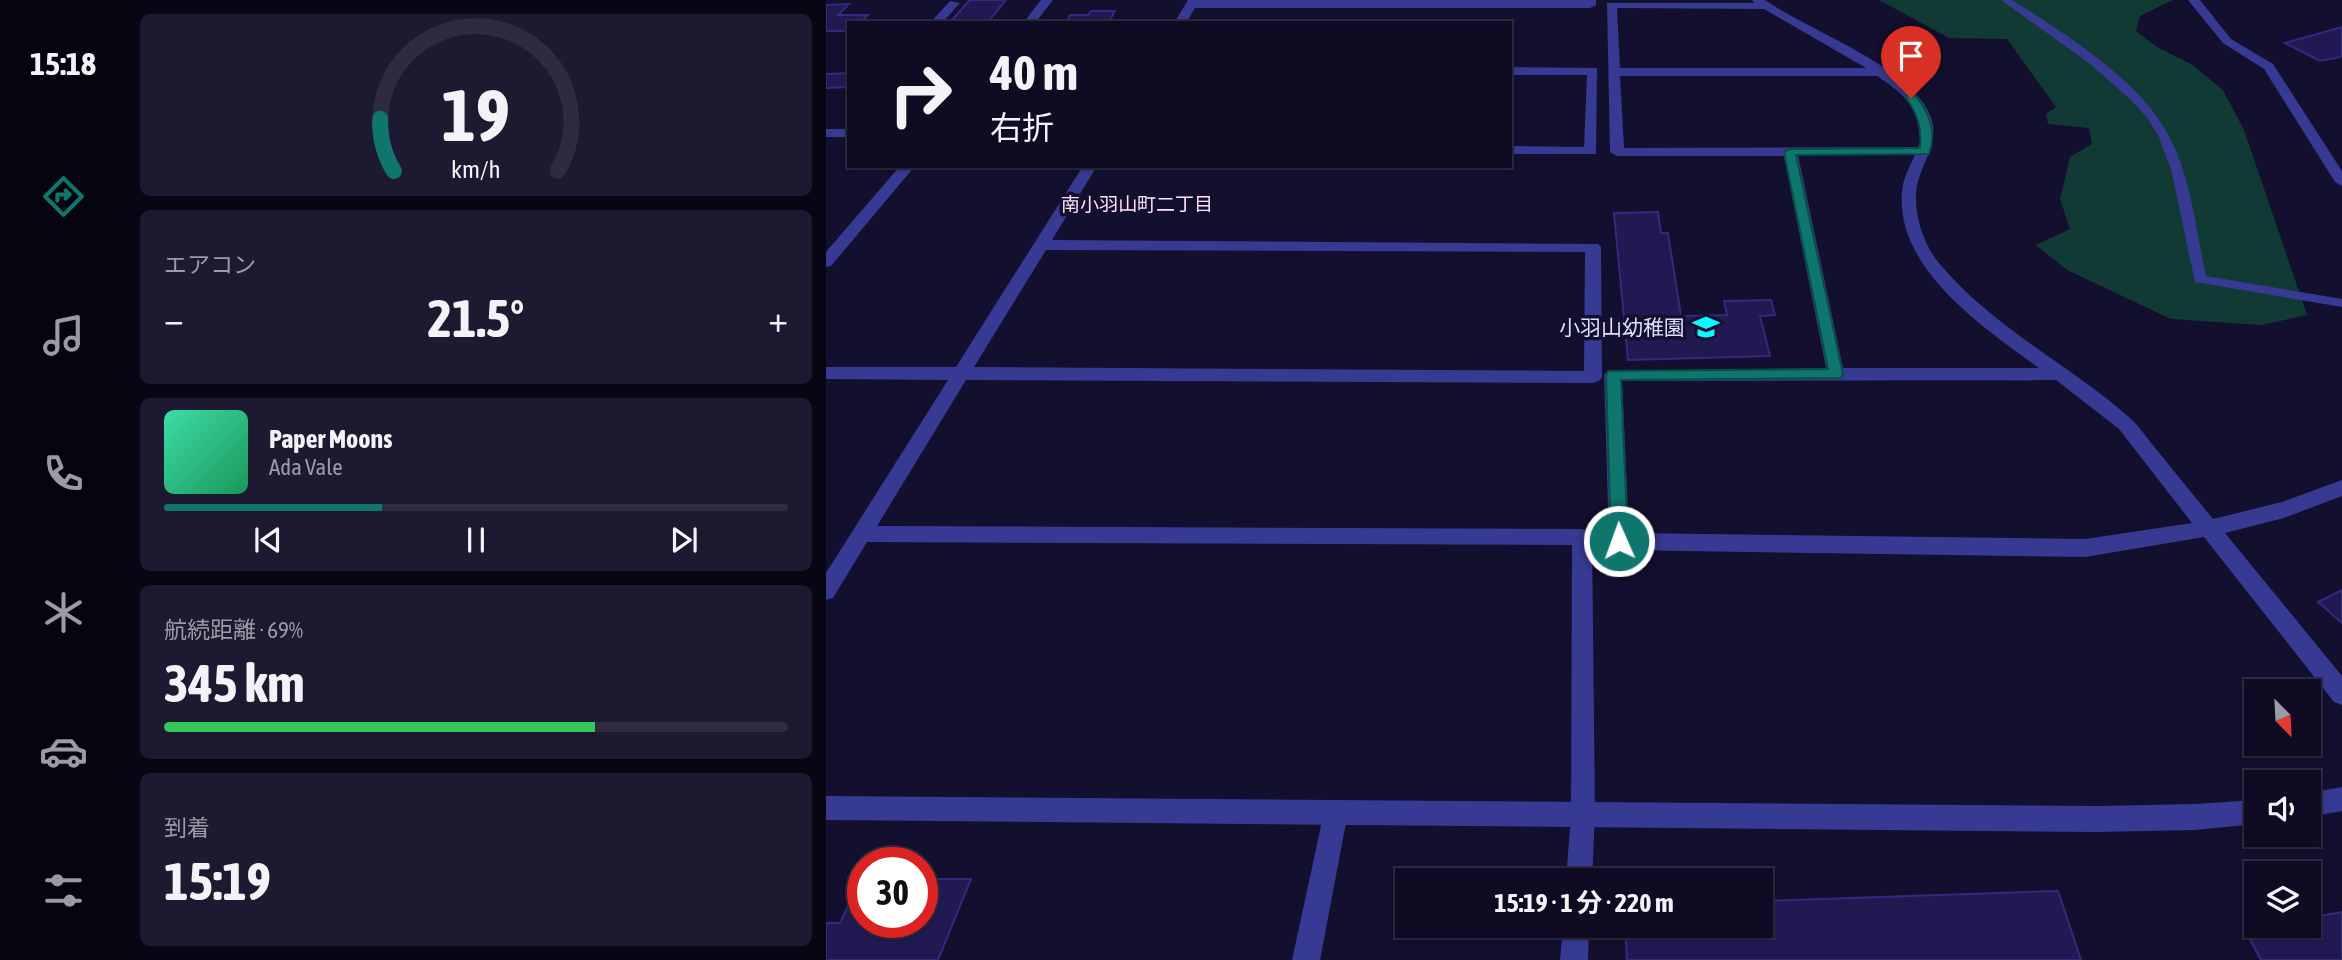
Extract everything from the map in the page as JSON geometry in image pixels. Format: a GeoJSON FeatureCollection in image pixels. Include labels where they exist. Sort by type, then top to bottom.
{"type":"FeatureCollection","features":[{"type":"Feature","properties":{"kind":"street"},"geometry":{"type":"LineString","coordinates":[[1031,21],[1047,0]]}},
{"type":"Feature","properties":{"kind":"street"},"geometry":{"type":"LineString","coordinates":[[1181,21],[1193,2],[1591,5],[1591,0]]}},
{"type":"Feature","properties":{"kind":"street"},"geometry":{"type":"LineString","coordinates":[[2194,0],[2227,41],[2269,67],[2342,182]]}},
{"type":"Feature","properties":{"kind":"street"},"geometry":{"type":"LineString","coordinates":[[1925,152],[1617,152],[1611,5],[1762,3],[1901,87],[1921,109],[1927,132],[1925,152],[1909,188],[1918,244],[1940,275],[1976,312],[2097,400],[2125,424],[2342,694]]}},
{"type":"Feature","properties":{"kind":"street"},"geometry":{"type":"LineString","coordinates":[[938,21],[954,4]]}},
{"type":"Feature","properties":{"kind":"street"},"geometry":{"type":"LineString","coordinates":[[1512,71],[1593,71],[1591,151],[1512,150]]}},
{"type":"Feature","properties":{"kind":"street"},"geometry":{"type":"LineString","coordinates":[[1614,72],[1879,72]]}},
{"type":"Feature","properties":{"kind":"street"},"geometry":{"type":"LineString","coordinates":[[826,132],[847,133]]}},
{"type":"Feature","properties":{"kind":"street"},"geometry":{"type":"LineString","coordinates":[[1790,152],[1836,374]]}},
{"type":"Feature","properties":{"kind":"street"},"geometry":{"type":"LineString","coordinates":[[826,262],[906,168]]}},
{"type":"Feature","properties":{"kind":"street"},"geometry":{"type":"LineString","coordinates":[[826,591],[1089,168]]}},
{"type":"Feature","properties":{"kind":"street"},"geometry":{"type":"LineString","coordinates":[[826,373],[1593,377],[1593,247],[1041,245]]}},
{"type":"Feature","properties":{"kind":"street"},"geometry":{"type":"LineString","coordinates":[[2059,374],[1614,375],[1619,541],[2085,548],[2211,528],[2284,510],[2342,488]]}},
{"type":"Feature","properties":{"kind":"street"},"geometry":{"type":"LineString","coordinates":[[860,534],[1582,537],[1583,814],[1580,868]]}},
{"type":"Feature","properties":{"kind":"street"},"geometry":{"type":"LineString","coordinates":[[2321,803],[2342,799]]}},
{"type":"Feature","properties":{"kind":"street"},"geometry":{"type":"LineString","coordinates":[[826,808],[2098,819],[2244,813]]}},
{"type":"Feature","properties":{"kind":"street"},"geometry":{"type":"LineString","coordinates":[[1306,960],[1336,812]]}},
{"type":"Feature","properties":{"kind":"street"},"geometry":{"type":"LineString","coordinates":[[1574,960],[1575,938]]}},
{"type":"Feature","properties":{"kind":"lane"},"geometry":{"type":"LineString","coordinates":[[2006,0],[2066,41],[2120,85],[2147,111],[2162,131],[2174,165],[2200,279],[2342,303]]}},
{"type":"Feature","properties":{"kind":"green space"},"geometry":{"type":"Polygon","coordinates":[[[1879,0],[2173,0],[2140,16],[2136,31],[2157,47],[2191,64],[2223,90],[2244,130],[2307,315],[2261,325],[2171,319],[2067,270],[2036,245],[2070,229],[2060,199],[2070,157],[2092,144],[2089,128],[2048,124],[2046,114],[2056,107],[2007,39],[1949,38],[1879,0]]]}},
{"type":"Feature","properties":{"kind":"building"},"geometry":{"type":"Polygon","coordinates":[[[970,0],[1006,0],[989,21],[951,21],[970,0]]]}},
{"type":"Feature","properties":{"kind":"building"},"geometry":{"type":"Polygon","coordinates":[[[849,4],[838,15],[868,15],[861,21],[847,21],[847,31],[826,31],[826,5],[849,4]]]}},
{"type":"Feature","properties":{"kind":"building"},"geometry":{"type":"Polygon","coordinates":[[[1091,11],[1115,11],[1109,21],[1066,21],[1070,15],[1088,15],[1091,11]]]}},
{"type":"Feature","properties":{"kind":"building"},"geometry":{"type":"Polygon","coordinates":[[[2342,27],[2342,56],[2336,58],[2320,61],[2285,43],[2342,27]]]}},
{"type":"Feature","properties":{"kind":"building"},"geometry":{"type":"Polygon","coordinates":[[[847,73],[847,87],[826,88],[826,74],[847,73]]]}},
{"type":"Feature","properties":{"kind":"building"},"geometry":{"type":"Polygon","coordinates":[[[1658,212],[1661,233],[1668,233],[1681,316],[1727,315],[1724,301],[1771,300],[1775,315],[1760,316],[1770,356],[1628,360],[1614,213],[1658,212]]]}},
{"type":"Feature","properties":{"kind":"building"},"geometry":{"type":"Polygon","coordinates":[[[2342,590],[2342,623],[2318,602],[2342,590]]]}},
{"type":"Feature","properties":{"kind":"building"},"geometry":{"type":"Polygon","coordinates":[[[938,879],[971,879],[938,960],[826,960],[826,923],[840,923],[847,908],[847,938],[938,938],[938,879]]]}},
{"type":"Feature","properties":{"kind":"building"},"geometry":{"type":"Polygon","coordinates":[[[2058,891],[2081,960],[1627,960],[1626,938],[1773,938],[1773,901],[2058,891]]]}},
{"type":"Feature","properties":{"kind":"building"},"geometry":{"type":"Polygon","coordinates":[[[2342,912],[2342,960],[2261,960],[2249,938],[2321,938],[2321,916],[2342,912]]]}},
{"type":"Feature","properties":{"kind":"place","name":"小羽山幼稚園"},"geometry":{"type":"Point","coordinates":[1706,327]}},
{"type":"Feature","properties":{"kind":"district","name":"南小羽山町二丁目"},"geometry":{"type":"Point","coordinates":[1137,204]}},
{"type":"Feature","properties":{"kind":"route"},"geometry":{"type":"LineString","coordinates":[[1619,541],[1614,375],[1836,374],[1790,152],[1925,152],[1927,132],[1921,109],[1911,98]]}}]}
